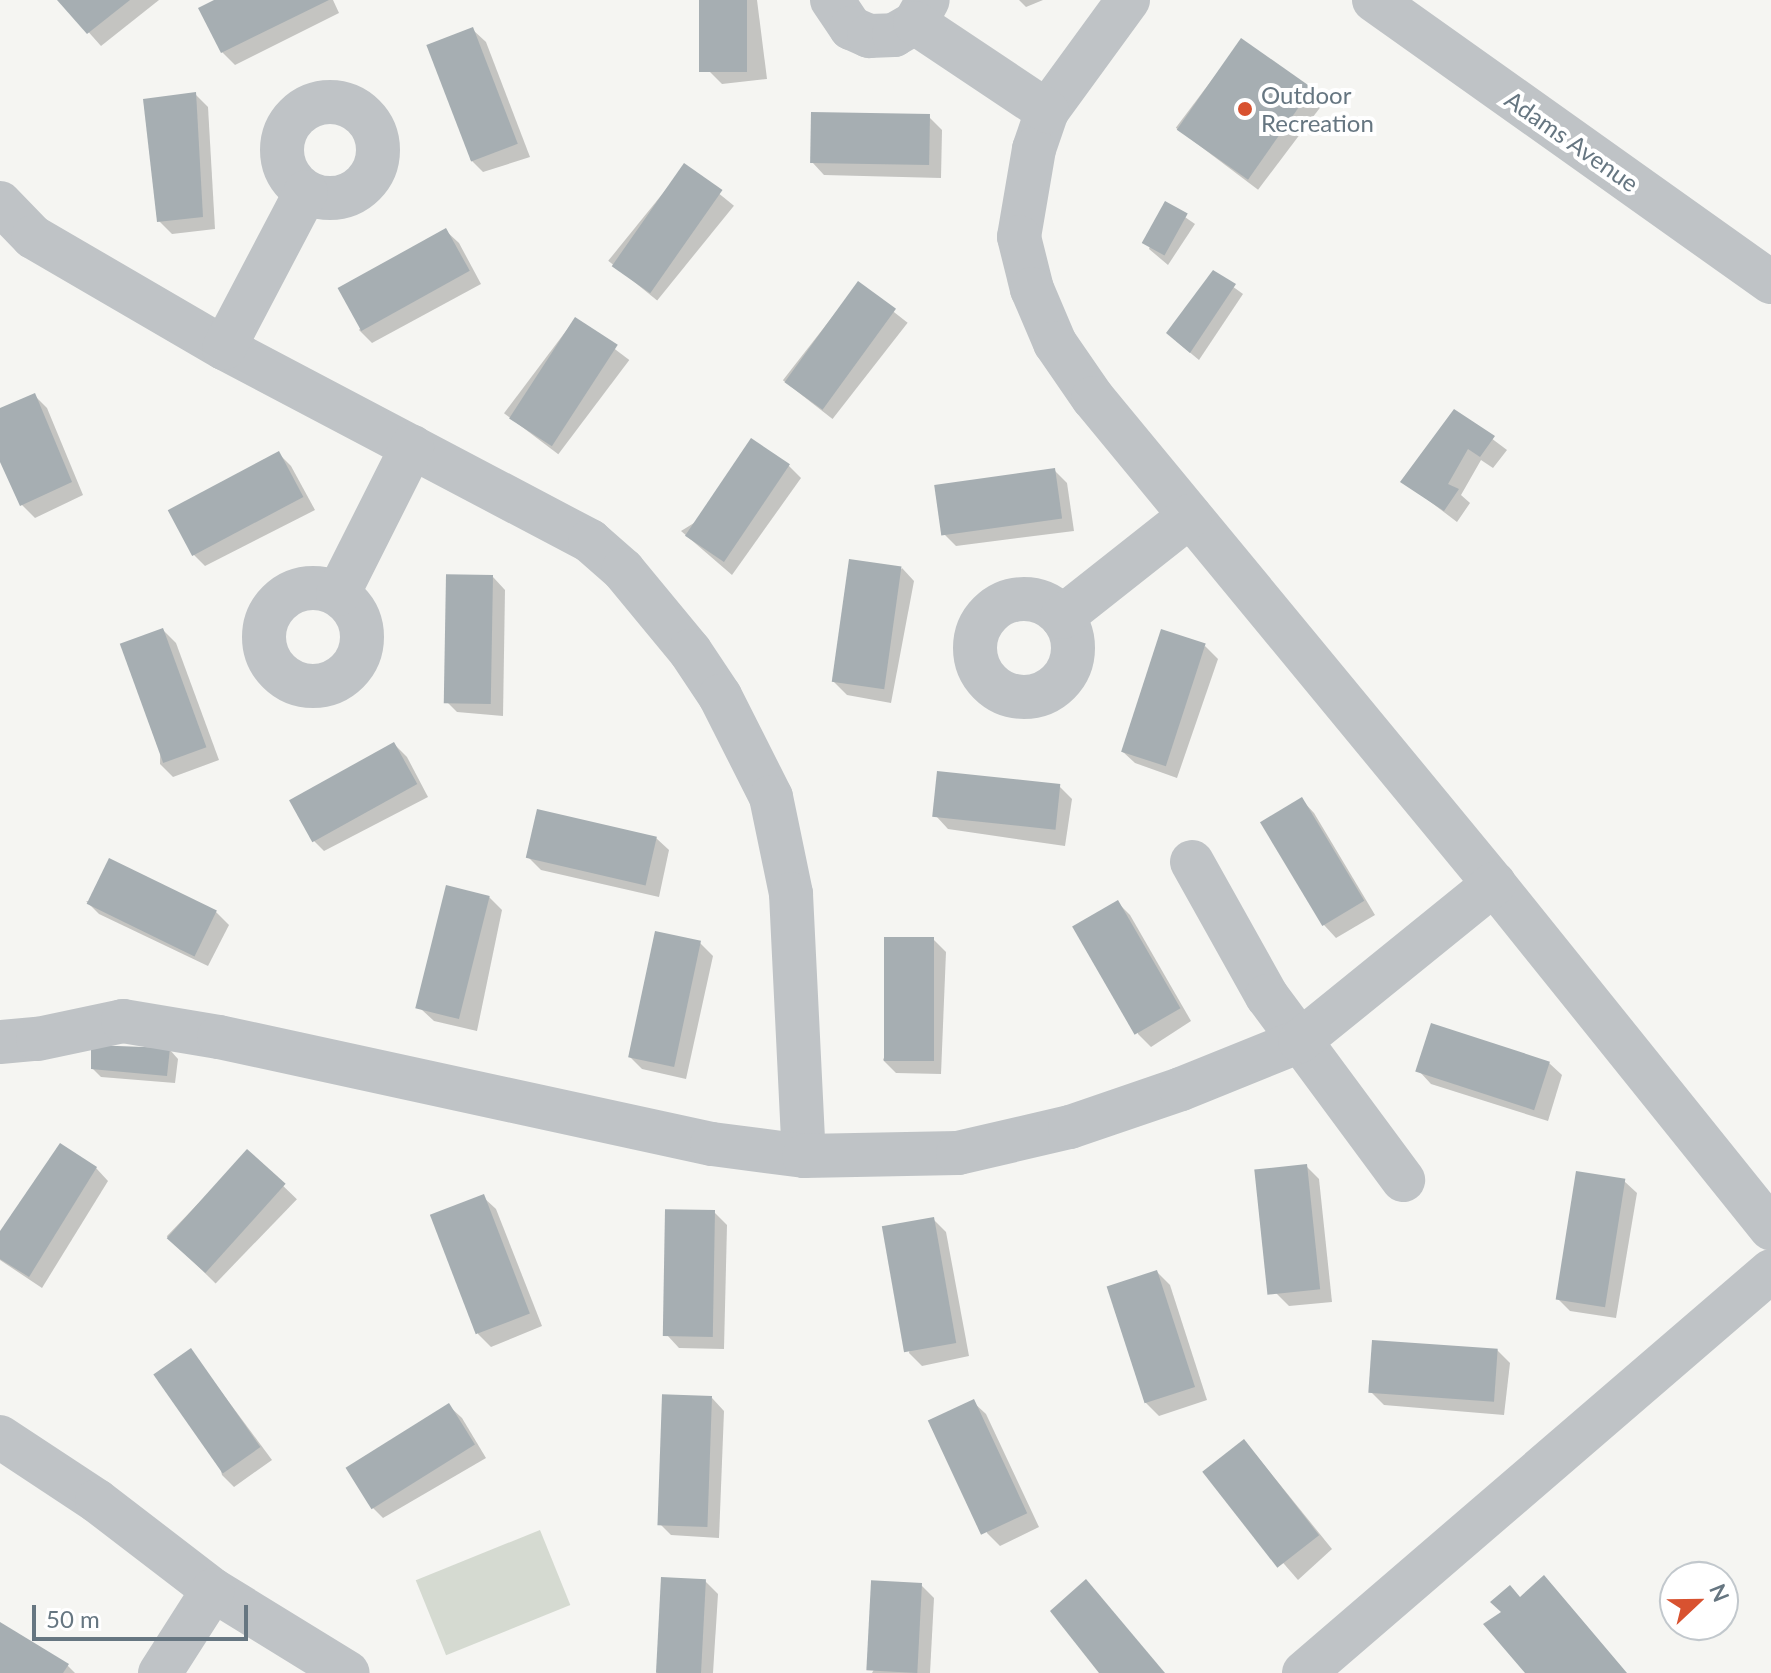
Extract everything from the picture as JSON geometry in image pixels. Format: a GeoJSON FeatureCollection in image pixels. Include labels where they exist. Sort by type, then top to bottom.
{"type":"FeatureCollection","features":[{"type":"Feature","properties":{"kind":"street"},"geometry":{"type":"LineString","coordinates":[[832,0],[851,28],[869,36],[894,35],[921,12],[1047,111]]}},
{"type":"Feature","properties":{"kind":"street"},"geometry":{"type":"LineString","coordinates":[[1128,0],[1047,111],[1034,149],[1019,237],[1032,289],[1055,343],[1093,398],[1494,884],[1771,1228]]}},
{"type":"Feature","properties":{"kind":"street","name":"Adams Avenue"},"geometry":{"type":"LineString","coordinates":[[1374,0],[1771,282]]}},
{"type":"Feature","properties":{"kind":"street"},"geometry":{"type":"LineString","coordinates":[[224,348],[306,192]]}},
{"type":"Feature","properties":{"kind":"street"},"geometry":{"type":"LineString","coordinates":[[0,203],[33,237],[224,348],[590,541],[623,570],[690,651],[747,744],[771,797],[791,894],[804,1156]]}},
{"type":"Feature","properties":{"kind":"street"},"geometry":{"type":"LineString","coordinates":[[338,594],[412,447]]}},
{"type":"Feature","properties":{"kind":"street"},"geometry":{"type":"LineString","coordinates":[[1062,617],[1190,516]]}},
{"type":"Feature","properties":{"kind":"street"},"geometry":{"type":"LineString","coordinates":[[1192,862],[1267,996],[1403,1180]]}},
{"type":"Feature","properties":{"kind":"street"},"geometry":{"type":"LineString","coordinates":[[0,1042],[38,1039],[123,1021],[219,1037],[712,1144],[804,1156],[958,1153],[1070,1127],[1181,1089],[1300,1041],[1494,884]]}},
{"type":"Feature","properties":{"kind":"street"},"geometry":{"type":"LineString","coordinates":[[1304,1673],[1771,1271]]}},
{"type":"Feature","properties":{"kind":"street"},"geometry":{"type":"LineString","coordinates":[[0,1437],[97,1501],[213,1590],[348,1673]]}},
{"type":"Feature","properties":{"kind":"street"},"geometry":{"type":"LineString","coordinates":[[160,1673],[213,1590]]}},
{"type":"Feature","properties":{"kind":"shaded area"},"geometry":{"type":"Polygon","coordinates":[[[540,1530],[570,1605],[446,1655],[416,1580],[540,1530]]]}},
{"type":"Feature","properties":{"kind":"building"},"geometry":{"type":"Polygon","coordinates":[[[57,0],[130,0],[87,34],[57,0]]]}},
{"type":"Feature","properties":{"kind":"building"},"geometry":{"type":"Polygon","coordinates":[[[214,0],[329,0],[221,53],[198,8],[214,0]]]}},
{"type":"Feature","properties":{"kind":"building"},"geometry":{"type":"Polygon","coordinates":[[[699,0],[747,0],[747,72],[699,72],[699,0]]]}},
{"type":"Feature","properties":{"kind":"building"},"geometry":{"type":"Polygon","coordinates":[[[473,27],[518,144],[471,162],[426,45],[473,27]]]}},
{"type":"Feature","properties":{"kind":"building","name":"Outdoor Recreation"},"geometry":{"type":"Polygon","coordinates":[[[1241,38],[1312,88],[1248,180],[1177,130],[1241,38]]]}},
{"type":"Feature","properties":{"kind":"building"},"geometry":{"type":"Polygon","coordinates":[[[196,92],[203,217],[157,222],[143,99],[196,92]]]}},
{"type":"Feature","properties":{"kind":"building"},"geometry":{"type":"Polygon","coordinates":[[[811,112],[930,114],[929,165],[810,163],[811,112]]]}},
{"type":"Feature","properties":{"kind":"building"},"geometry":{"type":"Polygon","coordinates":[[[684,163],[723,190],[650,293],[612,266],[684,163]]]}},
{"type":"Feature","properties":{"kind":"building"},"geometry":{"type":"Polygon","coordinates":[[[1165,201],[1188,214],[1164,256],[1142,243],[1165,201]]]}},
{"type":"Feature","properties":{"kind":"building"},"geometry":{"type":"Polygon","coordinates":[[[446,228],[470,271],[361,331],[338,288],[446,228]]]}},
{"type":"Feature","properties":{"kind":"building"},"geometry":{"type":"Polygon","coordinates":[[[1213,270],[1236,284],[1190,353],[1166,333],[1213,270]]]}},
{"type":"Feature","properties":{"kind":"building"},"geometry":{"type":"Polygon","coordinates":[[[858,281],[896,309],[823,410],[785,382],[858,281]]]}},
{"type":"Feature","properties":{"kind":"building"},"geometry":{"type":"Polygon","coordinates":[[[575,317],[618,345],[552,446],[509,418],[575,317]]]}},
{"type":"Feature","properties":{"kind":"building"},"geometry":{"type":"Polygon","coordinates":[[[35,393],[72,482],[20,506],[0,462],[0,408],[35,393]]]}},
{"type":"Feature","properties":{"kind":"building"},"geometry":{"type":"Polygon","coordinates":[[[1454,409],[1495,436],[1480,457],[1468,449],[1448,484],[1459,489],[1444,511],[1400,482],[1454,409]]]}},
{"type":"Feature","properties":{"kind":"building"},"geometry":{"type":"Polygon","coordinates":[[[751,438],[790,464],[724,562],[685,536],[751,438]]]}},
{"type":"Feature","properties":{"kind":"building"},"geometry":{"type":"Polygon","coordinates":[[[279,451],[303,497],[192,556],[168,510],[279,451]]]}},
{"type":"Feature","properties":{"kind":"building"},"geometry":{"type":"Polygon","coordinates":[[[1055,468],[1062,519],[941,535],[934,485],[1055,468]]]}},
{"type":"Feature","properties":{"kind":"building"},"geometry":{"type":"Polygon","coordinates":[[[849,559],[901,566],[884,689],[832,682],[849,559]]]}},
{"type":"Feature","properties":{"kind":"building"},"geometry":{"type":"Polygon","coordinates":[[[446,574],[493,575],[491,704],[444,703],[446,574]]]}},
{"type":"Feature","properties":{"kind":"building"},"geometry":{"type":"Polygon","coordinates":[[[163,628],[206,747],[163,763],[120,644],[163,628]]]}},
{"type":"Feature","properties":{"kind":"building"},"geometry":{"type":"Polygon","coordinates":[[[1161,629],[1206,644],[1166,766],[1121,752],[1161,629]]]}},
{"type":"Feature","properties":{"kind":"building"},"geometry":{"type":"Polygon","coordinates":[[[394,742],[417,784],[312,842],[289,800],[394,742]]]}},
{"type":"Feature","properties":{"kind":"building"},"geometry":{"type":"Polygon","coordinates":[[[937,771],[1060,784],[1056,830],[932,817],[937,771]]]}},
{"type":"Feature","properties":{"kind":"building"},"geometry":{"type":"Polygon","coordinates":[[[1302,797],[1364,901],[1322,926],[1260,822],[1302,797]]]}},
{"type":"Feature","properties":{"kind":"building"},"geometry":{"type":"Polygon","coordinates":[[[537,809],[657,837],[646,885],[526,858],[537,809]]]}},
{"type":"Feature","properties":{"kind":"building"},"geometry":{"type":"Polygon","coordinates":[[[109,858],[217,911],[194,956],[87,904],[109,858]]]}},
{"type":"Feature","properties":{"kind":"building"},"geometry":{"type":"Polygon","coordinates":[[[446,885],[490,896],[459,1019],[415,1008],[446,885]]]}},
{"type":"Feature","properties":{"kind":"building"},"geometry":{"type":"Polygon","coordinates":[[[1118,900],[1180,1008],[1135,1035],[1072,926],[1118,900]]]}},
{"type":"Feature","properties":{"kind":"building"},"geometry":{"type":"Polygon","coordinates":[[[655,931],[701,941],[674,1067],[628,1057],[655,931]]]}},
{"type":"Feature","properties":{"kind":"building"},"geometry":{"type":"Polygon","coordinates":[[[884,937],[934,937],[934,1061],[884,1061],[884,937]]]}},
{"type":"Feature","properties":{"kind":"building"},"geometry":{"type":"Polygon","coordinates":[[[1431,1023],[1550,1062],[1534,1110],[1415,1072],[1431,1023]]]}},
{"type":"Feature","properties":{"kind":"building"},"geometry":{"type":"Polygon","coordinates":[[[91,1045],[170,1048],[167,1076],[91,1069],[91,1045]]]}},
{"type":"Feature","properties":{"kind":"building"},"geometry":{"type":"Polygon","coordinates":[[[60,1143],[97,1167],[29,1277],[0,1259],[0,1231],[60,1143]]]}},
{"type":"Feature","properties":{"kind":"building"},"geometry":{"type":"Polygon","coordinates":[[[247,1149],[286,1184],[205,1273],[167,1238],[247,1149]]]}},
{"type":"Feature","properties":{"kind":"building"},"geometry":{"type":"Polygon","coordinates":[[[1307,1164],[1320,1289],[1267,1295],[1254,1170],[1307,1164]]]}},
{"type":"Feature","properties":{"kind":"building"},"geometry":{"type":"Polygon","coordinates":[[[1576,1171],[1625,1179],[1605,1307],[1556,1299],[1576,1171]]]}},
{"type":"Feature","properties":{"kind":"building"},"geometry":{"type":"Polygon","coordinates":[[[484,1194],[530,1313],[476,1334],[430,1215],[484,1194]]]}},
{"type":"Feature","properties":{"kind":"building"},"geometry":{"type":"Polygon","coordinates":[[[665,1209],[715,1210],[713,1337],[663,1336],[665,1209]]]}},
{"type":"Feature","properties":{"kind":"building"},"geometry":{"type":"Polygon","coordinates":[[[934,1217],[956,1343],[904,1352],[882,1226],[934,1217]]]}},
{"type":"Feature","properties":{"kind":"building"},"geometry":{"type":"Polygon","coordinates":[[[1157,1270],[1195,1387],[1145,1403],[1107,1286],[1157,1270]]]}},
{"type":"Feature","properties":{"kind":"building"},"geometry":{"type":"Polygon","coordinates":[[[1372,1340],[1498,1349],[1494,1402],[1368,1393],[1372,1340]]]}},
{"type":"Feature","properties":{"kind":"building"},"geometry":{"type":"Polygon","coordinates":[[[191,1348],[260,1447],[223,1474],[153,1374],[191,1348]]]}},
{"type":"Feature","properties":{"kind":"building"},"geometry":{"type":"Polygon","coordinates":[[[662,1394],[712,1396],[707,1527],[657,1525],[662,1394]]]}},
{"type":"Feature","properties":{"kind":"building"},"geometry":{"type":"Polygon","coordinates":[[[974,1399],[1027,1513],[981,1535],[928,1421],[974,1399]]]}},
{"type":"Feature","properties":{"kind":"building"},"geometry":{"type":"Polygon","coordinates":[[[449,1403],[475,1445],[372,1509],[346,1468],[449,1403]]]}},
{"type":"Feature","properties":{"kind":"building"},"geometry":{"type":"Polygon","coordinates":[[[1244,1439],[1319,1535],[1277,1568],[1202,1472],[1244,1439]]]}},
{"type":"Feature","properties":{"kind":"building"},"geometry":{"type":"Polygon","coordinates":[[[1544,1575],[1627,1673],[1525,1673],[1483,1624],[1501,1612],[1490,1602],[1510,1585],[1520,1597],[1544,1575]]]}},
{"type":"Feature","properties":{"kind":"building"},"geometry":{"type":"Polygon","coordinates":[[[661,1577],[706,1579],[701,1673],[656,1673],[661,1577]]]}},
{"type":"Feature","properties":{"kind":"building"},"geometry":{"type":"Polygon","coordinates":[[[1086,1579],[1165,1673],[1099,1673],[1050,1611],[1086,1579]]]}},
{"type":"Feature","properties":{"kind":"building"},"geometry":{"type":"Polygon","coordinates":[[[871,1580],[922,1583],[917,1673],[866,1670],[871,1580]]]}},
{"type":"Feature","properties":{"kind":"building"},"geometry":{"type":"Polygon","coordinates":[[[0,1622],[69,1664],[63,1673],[0,1673],[0,1622]]]}},
{"type":"Feature","properties":{"kind":"place","name":"Outdoor Recreation"},"geometry":{"type":"Point","coordinates":[1245,109]}}]}
